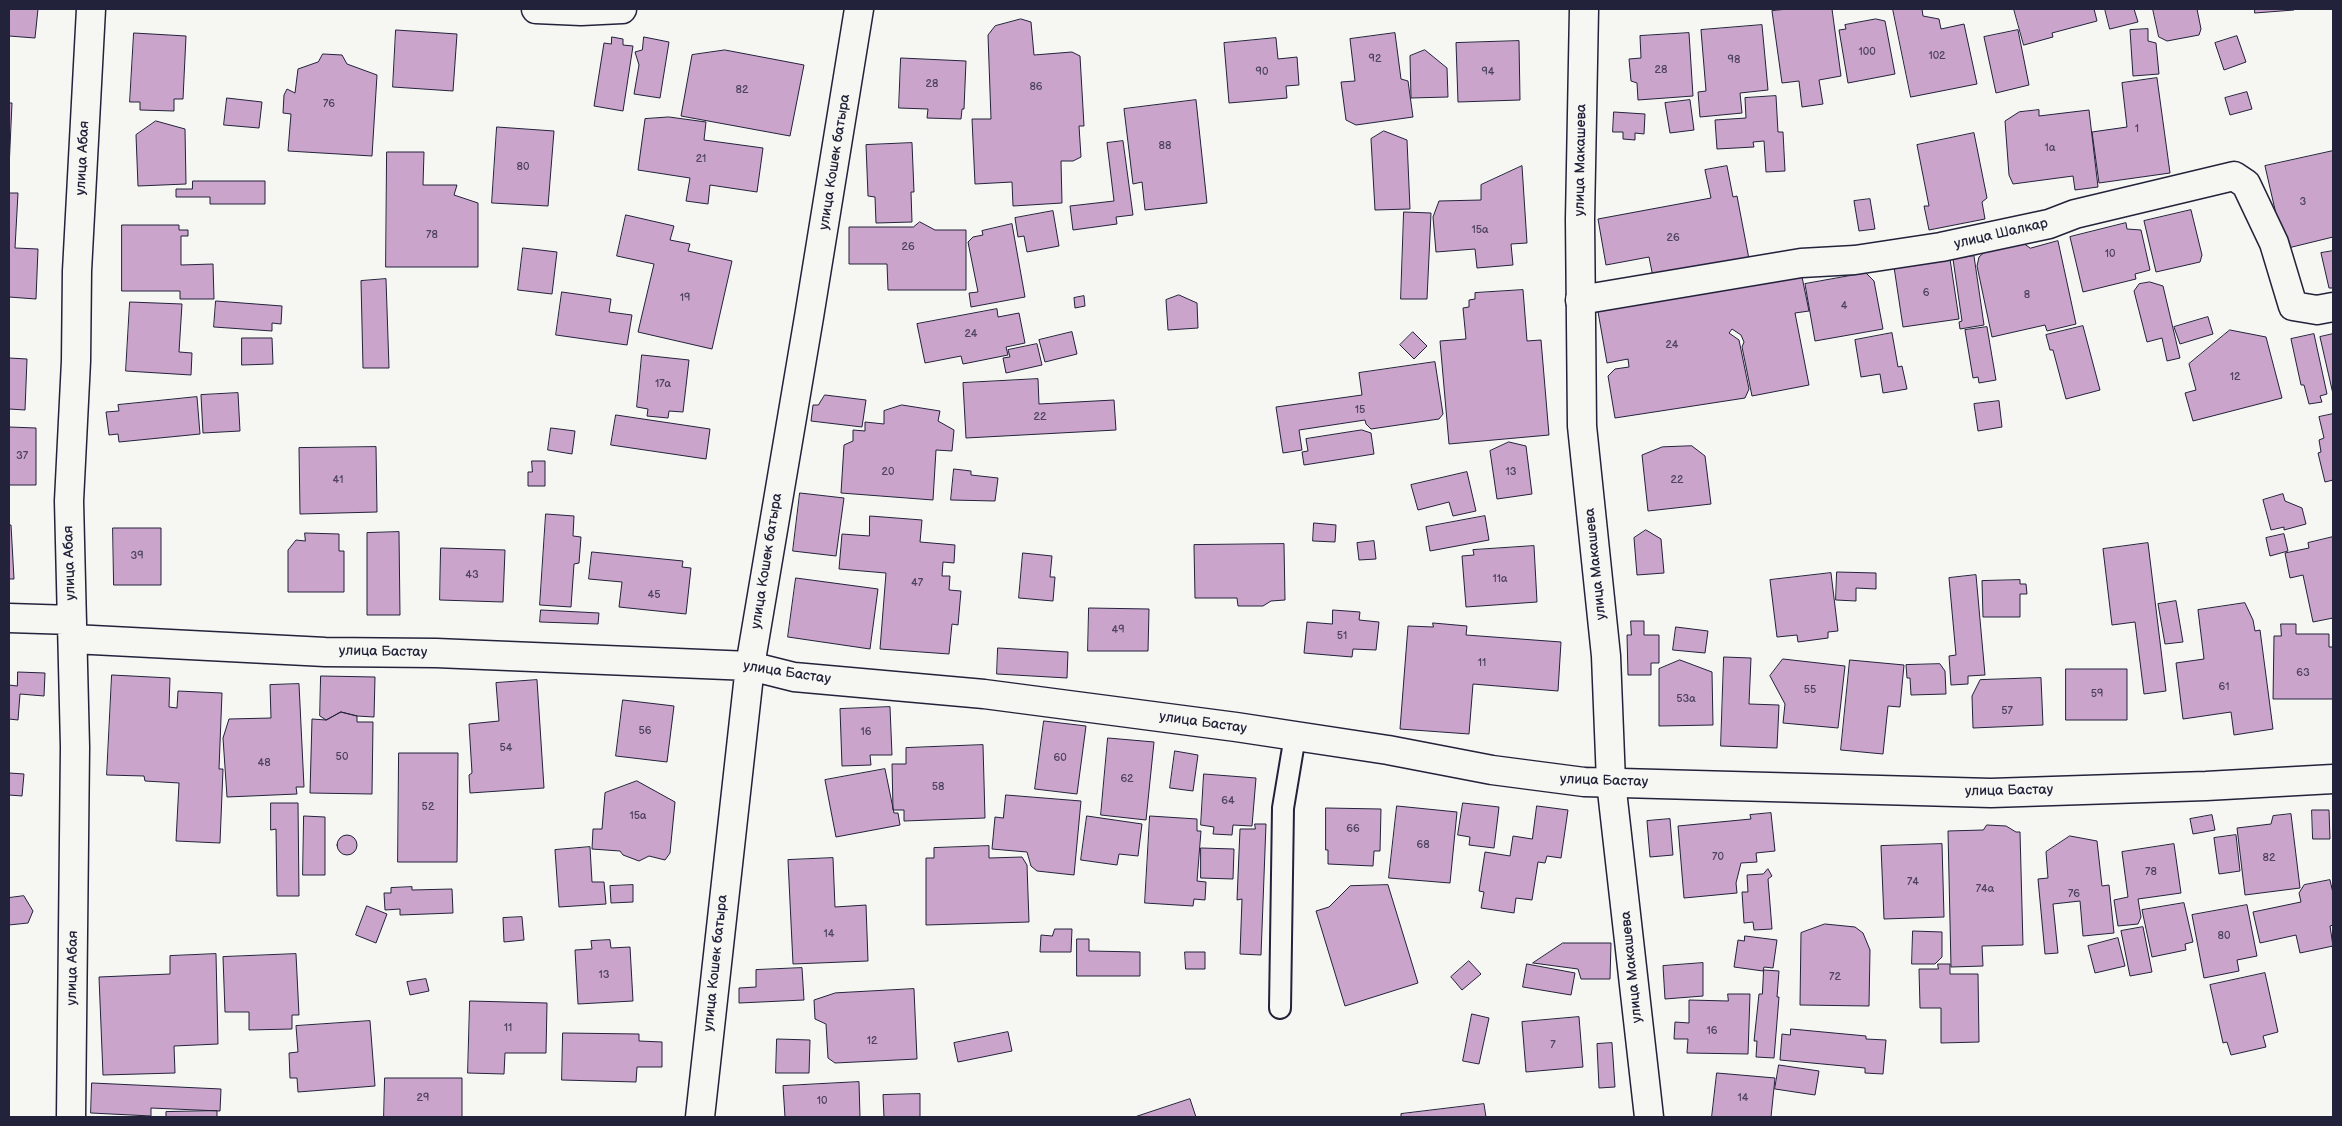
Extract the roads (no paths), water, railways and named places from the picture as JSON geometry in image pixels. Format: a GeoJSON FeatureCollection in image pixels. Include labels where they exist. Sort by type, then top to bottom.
{"type":"FeatureCollection","features":[{"type":"Feature","properties":{"kind":"street","name":"улица Абая"},"geometry":{"type":"LineString","coordinates":[[71,1117],[75,844],[69,501],[76,361],[77,272],[91,9]]}},
{"type":"Feature","properties":{"kind":"street"},"geometry":{"type":"LineString","coordinates":[[536,9],[622,9]]}},
{"type":"Feature","properties":{"kind":"street","name":"улица Кошек батыра"},"geometry":{"type":"LineString","coordinates":[[700,1117],[750,666],[813,298],[858,9]]}},
{"type":"Feature","properties":{"kind":"street","name":"улица Макашева"},"geometry":{"type":"LineString","coordinates":[[1584,9],[1580,300],[1582,426],[1606,656],[1612,782],[1649,1117]]}},
{"type":"Feature","properties":{"kind":"street","name":"улица Шалкар"},"geometry":{"type":"LineString","coordinates":[[1580,300],[1801,263],[1855,260],[1941,247],[2050,224],[2075,214],[2234,176],[2246,184],[2274,243],[2293,306],[2317,310],[2333,308]]}},
{"type":"Feature","properties":{"kind":"street","name":"улица Бастау"},"geometry":{"type":"LineString","coordinates":[[9,618],[72,630],[325,652],[436,653],[750,666],[794,677],[984,694],[1236,726],[1388,750],[1556,780],[1991,793],[2206,786],[2333,779]]}},
{"type":"Feature","properties":{"kind":"lane"},"geometry":{"type":"LineString","coordinates":[[1280,1008],[1282,808],[1295,736]]}}]}
